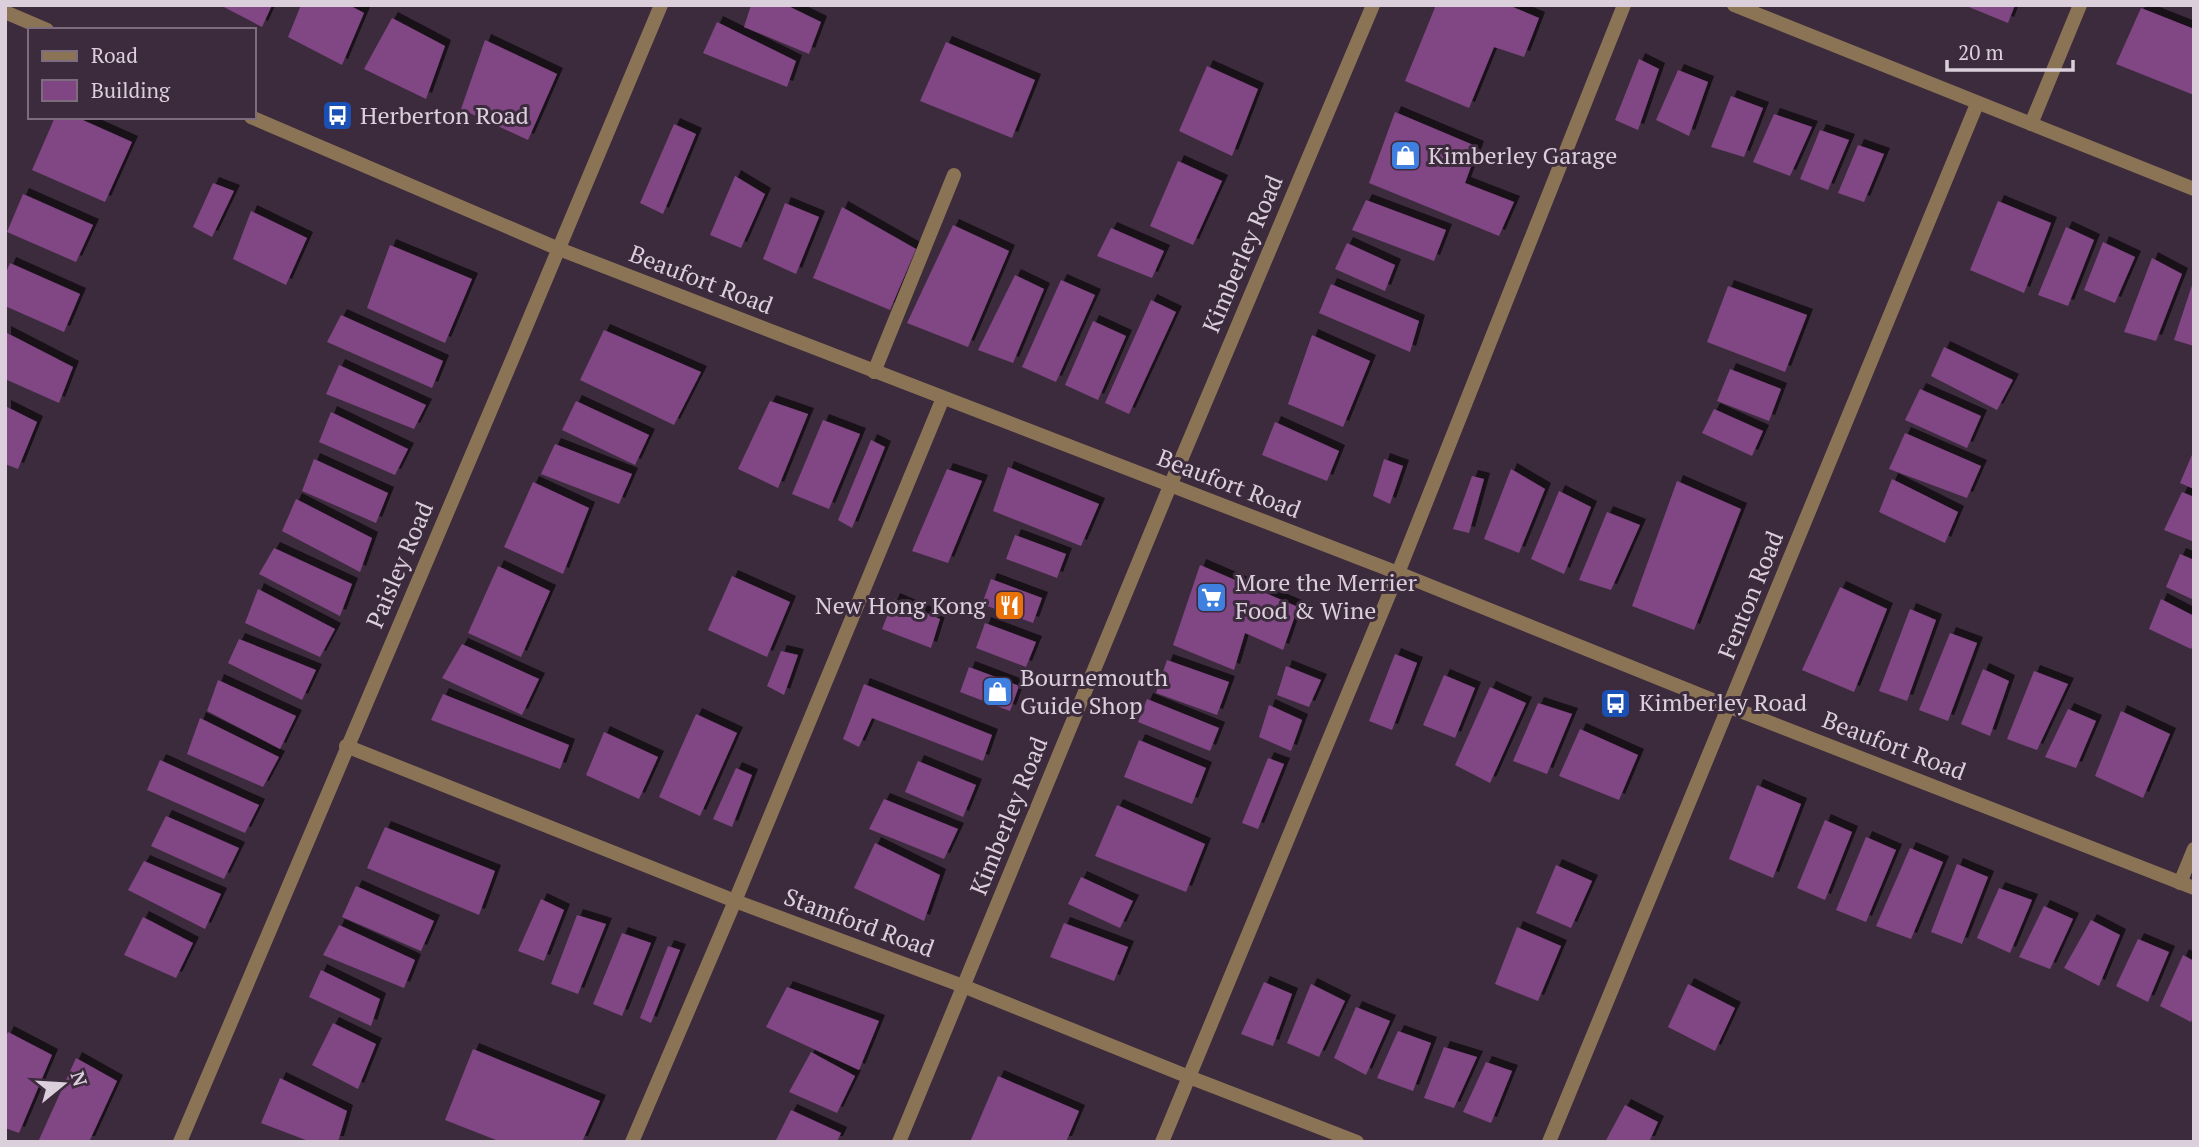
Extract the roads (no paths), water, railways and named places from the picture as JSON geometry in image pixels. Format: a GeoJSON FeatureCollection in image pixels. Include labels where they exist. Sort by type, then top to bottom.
{"type":"FeatureCollection","features":[{"type":"Feature","properties":{"kind":"street","name":"Paisley Road"},"geometry":{"type":"LineString","coordinates":[[180,1142],[661,5]]}},
{"type":"Feature","properties":{"kind":"street","name":"Kimberley Road"},"geometry":{"type":"LineString","coordinates":[[899,1142],[1170,486],[1373,5]]}},
{"type":"Feature","properties":{"kind":"street"},"geometry":{"type":"LineString","coordinates":[[1162,1142],[1398,573],[1624,5]]}},
{"type":"Feature","properties":{"kind":"street"},"geometry":{"type":"LineString","coordinates":[[1734,5],[2194,189]]}},
{"type":"Feature","properties":{"kind":"street"},"geometry":{"type":"LineString","coordinates":[[2031,124],[2080,5]]}},
{"type":"Feature","properties":{"kind":"street"},"geometry":{"type":"LineString","coordinates":[[5,12],[42,28]]}},
{"type":"Feature","properties":{"kind":"street","name":"Fenton Road"},"geometry":{"type":"LineString","coordinates":[[1549,1142],[1977,104]]}},
{"type":"Feature","properties":{"kind":"street","name":"Beaufort Road"},"geometry":{"type":"LineString","coordinates":[[256,119],[559,249],[1398,573],[2187,885]]}},
{"type":"Feature","properties":{"kind":"street"},"geometry":{"type":"LineString","coordinates":[[874,372],[954,175]]}},
{"type":"Feature","properties":{"kind":"street"},"geometry":{"type":"LineString","coordinates":[[632,1142],[943,398]]}},
{"type":"Feature","properties":{"kind":"street","name":"Stamford Road"},"geometry":{"type":"LineString","coordinates":[[346,746],[735,901],[963,986],[1357,1142]]}},
{"type":"Feature","properties":{"kind":"street"},"geometry":{"type":"LineString","coordinates":[[2187,885],[2194,849]]}},
{"type":"Feature","properties":{"kind":"place","name":"Herberton Road"},"geometry":{"type":"Point","coordinates":[337,116]}},
{"type":"Feature","properties":{"kind":"place","name":"Kimberley Garage"},"geometry":{"type":"Point","coordinates":[1405,156]}},
{"type":"Feature","properties":{"kind":"place","name":"More the Merrier Food & Wine"},"geometry":{"type":"Point","coordinates":[1212,597]}},
{"type":"Feature","properties":{"kind":"place","name":"New Hong Kong"},"geometry":{"type":"Point","coordinates":[1009,606]}},
{"type":"Feature","properties":{"kind":"place","name":"Bournemouth Guide Shop"},"geometry":{"type":"Point","coordinates":[997,692]}},
{"type":"Feature","properties":{"kind":"place","name":"Kimberley Road"},"geometry":{"type":"Point","coordinates":[1616,703]}}]}
